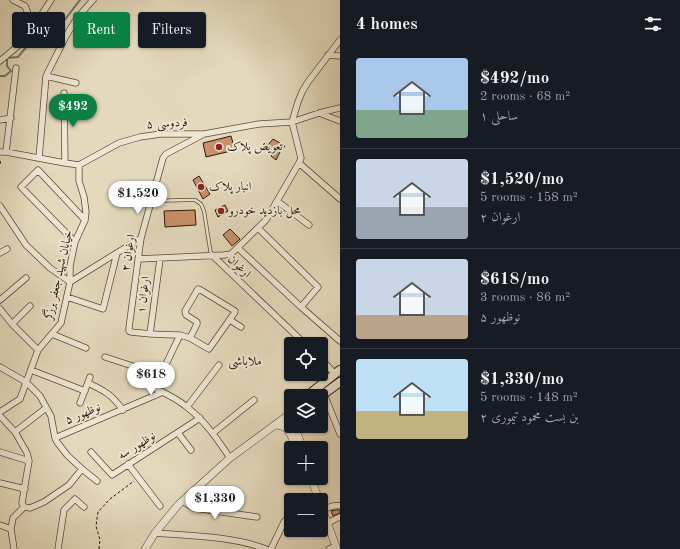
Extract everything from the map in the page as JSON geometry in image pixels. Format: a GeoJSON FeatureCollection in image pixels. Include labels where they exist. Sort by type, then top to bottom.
{"type":"FeatureCollection","features":[{"type":"Feature","properties":{"kind":"main road"},"geometry":{"type":"LineString","coordinates":[[316,389],[338,372]]}},
{"type":"Feature","properties":{"kind":"main road"},"geometry":{"type":"LineString","coordinates":[[328,391],[340,382]]}},
{"type":"Feature","properties":{"kind":"street"},"geometry":{"type":"LineString","coordinates":[[14,0],[25,6],[28,12]]}},
{"type":"Feature","properties":{"kind":"street"},"geometry":{"type":"LineString","coordinates":[[43,12],[51,0]]}},
{"type":"Feature","properties":{"kind":"street"},"geometry":{"type":"LineString","coordinates":[[39,158],[46,76],[66,36],[78,18],[93,0]]}},
{"type":"Feature","properties":{"kind":"street"},"geometry":{"type":"LineString","coordinates":[[212,255],[231,254],[266,220],[301,158],[292,122],[302,92],[340,40]]}},
{"type":"Feature","properties":{"kind":"street"},"geometry":{"type":"LineString","coordinates":[[0,61],[16,48]]}},
{"type":"Feature","properties":{"kind":"street"},"geometry":{"type":"LineString","coordinates":[[328,55],[340,56]]}},
{"type":"Feature","properties":{"kind":"street"},"geometry":{"type":"LineString","coordinates":[[6,152],[16,68]]}},
{"type":"Feature","properties":{"kind":"street"},"geometry":{"type":"LineString","coordinates":[[46,76],[76,83]]}},
{"type":"Feature","properties":{"kind":"street"},"geometry":{"type":"LineString","coordinates":[[64,93],[65,164]]}},
{"type":"Feature","properties":{"kind":"street","name":"فردوسی ۵"},"geometry":{"type":"LineString","coordinates":[[0,152],[65,164],[79,164],[119,143],[140,137],[161,134],[204,134],[259,124],[292,122],[318,113],[340,108]]}},
{"type":"Feature","properties":{"kind":"street"},"geometry":{"type":"LineString","coordinates":[[318,113],[340,121]]}},
{"type":"Feature","properties":{"kind":"street"},"geometry":{"type":"LineString","coordinates":[[0,120],[11,118]]}},
{"type":"Feature","properties":{"kind":"street","name":"ارغوان ۲"},"geometry":{"type":"LineString","coordinates":[[150,334],[129,331],[141,238],[163,158],[166,154],[204,134]]}},
{"type":"Feature","properties":{"kind":"street"},"geometry":{"type":"LineString","coordinates":[[299,163],[340,199]]}},
{"type":"Feature","properties":{"kind":"street","name":"خیابان شهید جعفر برزگر"},"geometry":{"type":"LineString","coordinates":[[0,412],[20,399],[38,350],[61,324],[70,282],[70,266],[75,242],[86,212],[84,197],[79,181],[79,164]]}},
{"type":"Feature","properties":{"kind":"street"},"geometry":{"type":"LineString","coordinates":[[75,242],[21,187],[38,170],[84,220]]}},
{"type":"Feature","properties":{"kind":"street"},"geometry":{"type":"LineString","coordinates":[[277,201],[309,226]]}},
{"type":"Feature","properties":{"kind":"street"},"geometry":{"type":"LineString","coordinates":[[0,206],[26,245],[50,268],[70,282],[141,238]]}},
{"type":"Feature","properties":{"kind":"street"},"geometry":{"type":"LineString","coordinates":[[258,228],[318,287],[301,307]]}},
{"type":"Feature","properties":{"kind":"street"},"geometry":{"type":"LineString","coordinates":[[238,248],[340,341]]}},
{"type":"Feature","properties":{"kind":"street"},"geometry":{"type":"LineString","coordinates":[[0,253],[7,249]]}},
{"type":"Feature","properties":{"kind":"street"},"geometry":{"type":"LineString","coordinates":[[67,297],[103,308],[117,253]]}},
{"type":"Feature","properties":{"kind":"street","name":"ارغوان"},"geometry":{"type":"LineString","coordinates":[[138,259],[212,255],[299,337]]}},
{"type":"Feature","properties":{"kind":"street","name":"ارغوان ۱"},"geometry":{"type":"LineString","coordinates":[[150,334],[160,259]]}},
{"type":"Feature","properties":{"kind":"street"},"geometry":{"type":"LineString","coordinates":[[0,300],[26,278]]}},
{"type":"Feature","properties":{"kind":"street"},"geometry":{"type":"LineString","coordinates":[[150,334],[180,334],[209,349],[230,320],[235,312],[234,310],[198,289],[185,311],[186,314],[197,322],[190,338]]}},
{"type":"Feature","properties":{"kind":"street"},"geometry":{"type":"LineString","coordinates":[[12,324],[30,306]]}},
{"type":"Feature","properties":{"kind":"street"},"geometry":{"type":"LineString","coordinates":[[0,309],[12,324],[38,350]]}},
{"type":"Feature","properties":{"kind":"street"},"geometry":{"type":"LineString","coordinates":[[230,320],[241,327]]}},
{"type":"Feature","properties":{"kind":"street"},"geometry":{"type":"LineString","coordinates":[[52,334],[86,348]]}},
{"type":"Feature","properties":{"kind":"street"},"geometry":{"type":"LineString","coordinates":[[180,334],[155,387],[187,407],[200,418],[230,458]]}},
{"type":"Feature","properties":{"kind":"street"},"geometry":{"type":"LineString","coordinates":[[105,357],[160,375]]}},
{"type":"Feature","properties":{"kind":"street"},"geometry":{"type":"LineString","coordinates":[[328,364],[338,372]]}},
{"type":"Feature","properties":{"kind":"street"},"geometry":{"type":"LineString","coordinates":[[187,407],[219,365]]}},
{"type":"Feature","properties":{"kind":"street"},"geometry":{"type":"LineString","coordinates":[[0,367],[26,382],[40,396],[51,416],[57,442],[66,455],[97,481]]}},
{"type":"Feature","properties":{"kind":"street"},"geometry":{"type":"LineString","coordinates":[[31,370],[85,391]]}},
{"type":"Feature","properties":{"kind":"street"},"geometry":{"type":"LineString","coordinates":[[80,403],[90,377]]}},
{"type":"Feature","properties":{"kind":"street"},"geometry":{"type":"LineString","coordinates":[[88,383],[108,393],[123,410]]}},
{"type":"Feature","properties":{"kind":"street","name":"نوظهور ۵"},"geometry":{"type":"LineString","coordinates":[[55,438],[164,392]]}},
{"type":"Feature","properties":{"kind":"street"},"geometry":{"type":"LineString","coordinates":[[212,433],[254,400]]}},
{"type":"Feature","properties":{"kind":"street"},"geometry":{"type":"LineString","coordinates":[[328,406],[340,434]]}},
{"type":"Feature","properties":{"kind":"street"},"geometry":{"type":"LineString","coordinates":[[15,432],[46,408]]}},
{"type":"Feature","properties":{"kind":"street"},"geometry":{"type":"LineString","coordinates":[[0,416],[15,432],[27,453],[29,461],[22,503],[24,507]]}},
{"type":"Feature","properties":{"kind":"street","name":"نوظهور سه"},"geometry":{"type":"LineString","coordinates":[[91,452],[112,475],[200,418]]}},
{"type":"Feature","properties":{"kind":"street"},"geometry":{"type":"LineString","coordinates":[[145,549],[172,511],[230,458],[284,418]]}},
{"type":"Feature","properties":{"kind":"street"},"geometry":{"type":"LineString","coordinates":[[275,425],[281,425],[287,428],[293,441]]}},
{"type":"Feature","properties":{"kind":"street"},"geometry":{"type":"LineString","coordinates":[[178,433],[191,450]]}},
{"type":"Feature","properties":{"kind":"street"},"geometry":{"type":"LineString","coordinates":[[0,452],[29,461]]}},
{"type":"Feature","properties":{"kind":"street"},"geometry":{"type":"LineString","coordinates":[[128,464],[160,506]]}},
{"type":"Feature","properties":{"kind":"street"},"geometry":{"type":"LineString","coordinates":[[24,507],[30,508],[44,502],[69,485],[82,469]]}},
{"type":"Feature","properties":{"kind":"street"},"geometry":{"type":"LineString","coordinates":[[0,483],[25,489]]}},
{"type":"Feature","properties":{"kind":"street"},"geometry":{"type":"LineString","coordinates":[[58,549],[64,510],[75,499],[84,507]]}},
{"type":"Feature","properties":{"kind":"street"},"geometry":{"type":"LineString","coordinates":[[183,501],[194,508],[257,518]]}},
{"type":"Feature","properties":{"kind":"street"},"geometry":{"type":"LineString","coordinates":[[328,507],[340,506]]}},
{"type":"Feature","properties":{"kind":"street"},"geometry":{"type":"LineString","coordinates":[[14,549],[11,529],[13,518],[24,507]]}},
{"type":"Feature","properties":{"kind":"street"},"geometry":{"type":"LineString","coordinates":[[334,548],[328,523],[340,517]]}},
{"type":"Feature","properties":{"kind":"street"},"geometry":{"type":"LineString","coordinates":[[271,549],[284,522]]}},
{"type":"Feature","properties":{"kind":"street"},"geometry":{"type":"LineString","coordinates":[[0,525],[11,529]]}},
{"type":"Feature","properties":{"kind":"street"},"geometry":{"type":"LineString","coordinates":[[155,533],[211,538],[253,544],[266,549]]}},
{"type":"Feature","properties":{"kind":"lane"},"geometry":{"type":"LineString","coordinates":[[151,202],[195,200],[201,204],[204,211],[212,255]]}},
{"type":"Feature","properties":{"kind":"path"},"geometry":{"type":"LineString","coordinates":[[99,549],[100,540],[96,526],[98,512],[110,499],[139,478]]}},
{"type":"Feature","properties":{"kind":"building","name":"تعویض پلاک"},"geometry":{"type":"Polygon","coordinates":[[[231,136],[235,150],[206,157],[203,143],[231,136]]]}},
{"type":"Feature","properties":{"kind":"building"},"geometry":{"type":"Polygon","coordinates":[[[273,139],[285,146],[276,160],[261,147],[265,143],[268,145],[273,139]]]}},
{"type":"Feature","properties":{"kind":"building","name":"انبار پلاک"},"geometry":{"type":"Polygon","coordinates":[[[199,176],[210,194],[203,199],[193,180],[199,176]]]}},
{"type":"Feature","properties":{"kind":"building","name":"محل بازدید خودرو"},"geometry":{"type":"Polygon","coordinates":[[[225,205],[228,211],[218,217],[215,210],[225,205]]]}},
{"type":"Feature","properties":{"kind":"building"},"geometry":{"type":"Polygon","coordinates":[[[195,210],[196,225],[165,227],[164,211],[195,210]]]}},
{"type":"Feature","properties":{"kind":"building"},"geometry":{"type":"Polygon","coordinates":[[[230,229],[240,239],[232,246],[223,235],[230,229]]]}},
{"type":"Feature","properties":{"kind":"building"},"geometry":{"type":"Polygon","coordinates":[[[340,510],[340,513],[333,516],[331,511],[340,510]]]}},
{"type":"Feature","properties":{"kind":"waterway"},"geometry":{"type":"LineString","coordinates":[[0,76],[5,76],[11,71],[7,66],[7,58],[18,57],[38,33],[60,26],[80,0]]}},
{"type":"Feature","properties":{"kind":"place","name":"تعویض پلاک"},"geometry":{"type":"Point","coordinates":[219,147]}},
{"type":"Feature","properties":{"kind":"place","name":"انبار پلاک"},"geometry":{"type":"Point","coordinates":[201,187]}},
{"type":"Feature","properties":{"kind":"place","name":"محل بازدید خودرو"},"geometry":{"type":"Point","coordinates":[221,211]}},
{"type":"Feature","properties":{"kind":"district","name":"ملاباشی"},"geometry":{"type":"Point","coordinates":[245,361]}}]}
